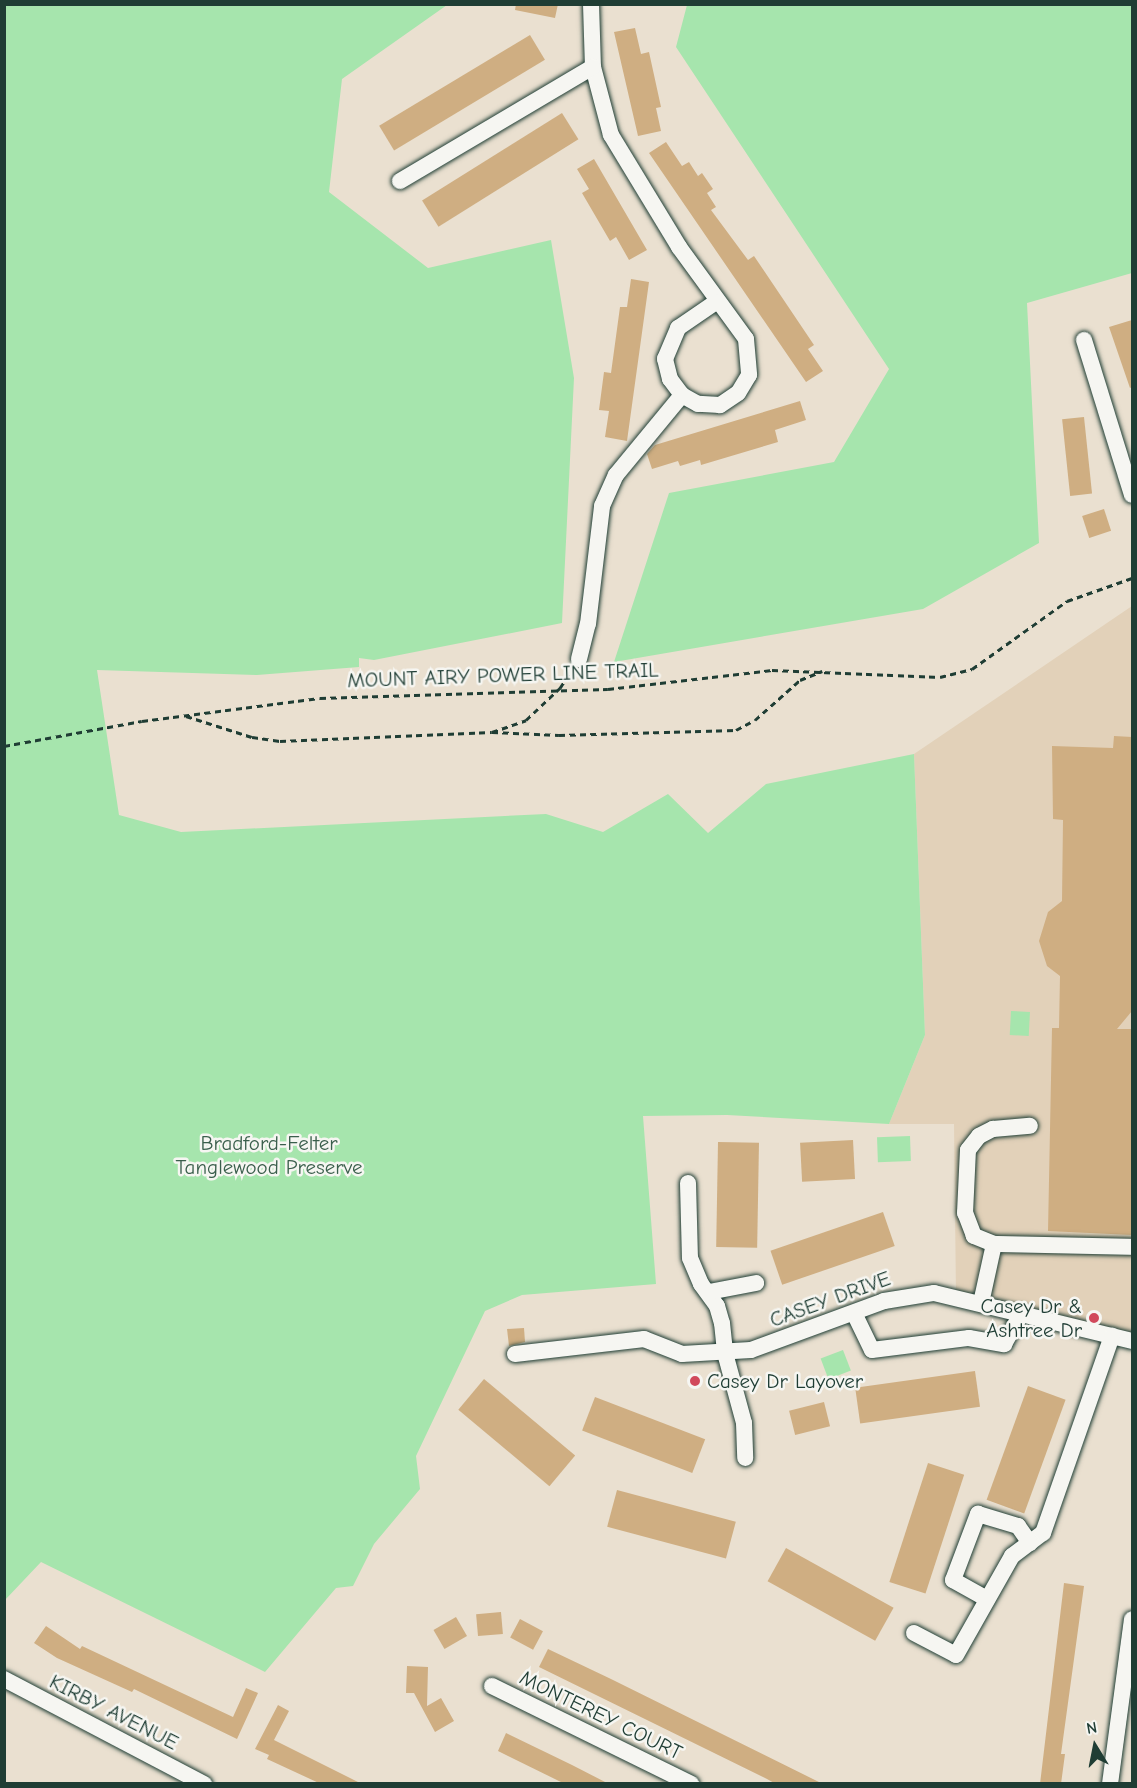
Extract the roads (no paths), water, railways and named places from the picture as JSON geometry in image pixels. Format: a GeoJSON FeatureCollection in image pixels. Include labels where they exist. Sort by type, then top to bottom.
{"type":"FeatureCollection","features":[{"type":"Feature","properties":{"kind":"street"},"geometry":{"type":"LineString","coordinates":[[591,4],[593,67],[611,135],[627,164],[716,302],[746,339],[749,375],[738,393],[720,405],[698,404],[682,395],[670,379],[665,359],[669,342],[678,328],[716,302]]}},
{"type":"Feature","properties":{"kind":"street"},"geometry":{"type":"LineString","coordinates":[[400,181],[593,67]]}},
{"type":"Feature","properties":{"kind":"street"},"geometry":{"type":"LineString","coordinates":[[1084,340],[1132,495]]}},
{"type":"Feature","properties":{"kind":"street"},"geometry":{"type":"LineString","coordinates":[[579,659],[588,624],[602,506],[616,475],[682,395]]}},
{"type":"Feature","properties":{"kind":"street"},"geometry":{"type":"LineString","coordinates":[[1030,1126],[993,1130],[980,1136],[968,1150],[965,1214],[974,1236],[994,1244],[1132,1247]]}},
{"type":"Feature","properties":{"kind":"street"},"geometry":{"type":"LineString","coordinates":[[688,1183],[690,1258],[701,1284],[709,1292],[722,1323],[725,1353],[739,1397],[745,1458]]}},
{"type":"Feature","properties":{"kind":"street"},"geometry":{"type":"LineString","coordinates":[[981,1303],[994,1244]]}},
{"type":"Feature","properties":{"kind":"street"},"geometry":{"type":"LineString","coordinates":[[709,1292],[756,1283]]}},
{"type":"Feature","properties":{"kind":"street","name":"CASEY DRIVE"},"geometry":{"type":"LineString","coordinates":[[515,1354],[644,1339],[682,1354],[725,1353],[772,1344],[854,1312],[912,1294],[945,1294],[1132,1341]]}},
{"type":"Feature","properties":{"kind":"street"},"geometry":{"type":"LineString","coordinates":[[854,1312],[872,1350],[969,1338],[1004,1344],[1022,1313]]}},
{"type":"Feature","properties":{"kind":"street"},"geometry":{"type":"LineString","coordinates":[[914,1633],[956,1655],[1012,1556],[1043,1533],[1112,1336]]}},
{"type":"Feature","properties":{"kind":"street"},"geometry":{"type":"LineString","coordinates":[[987,1599],[953,1580],[978,1514],[1018,1526],[1030,1543]]}},
{"type":"Feature","properties":{"kind":"street"},"geometry":{"type":"LineString","coordinates":[[1110,1784],[1132,1619]]}},
{"type":"Feature","properties":{"kind":"street","name":"KIRBY AVENUE"},"geometry":{"type":"LineString","coordinates":[[4,1679],[204,1784]]}},
{"type":"Feature","properties":{"kind":"street","name":"MONTEREY COURT"},"geometry":{"type":"LineString","coordinates":[[492,1686],[691,1784]]}},
{"type":"Feature","properties":{"kind":"place","name":"Casey Dr & Ashtree Dr"},"geometry":{"type":"Point","coordinates":[1094,1318]}},
{"type":"Feature","properties":{"kind":"place","name":"Casey Dr Layover"},"geometry":{"type":"Point","coordinates":[695,1381]}},
{"type":"Feature","properties":{"kind":"park label","name":"Bradford-Felter Tanglewood Preserve"},"geometry":{"type":"Point","coordinates":[269,1155]}}]}
